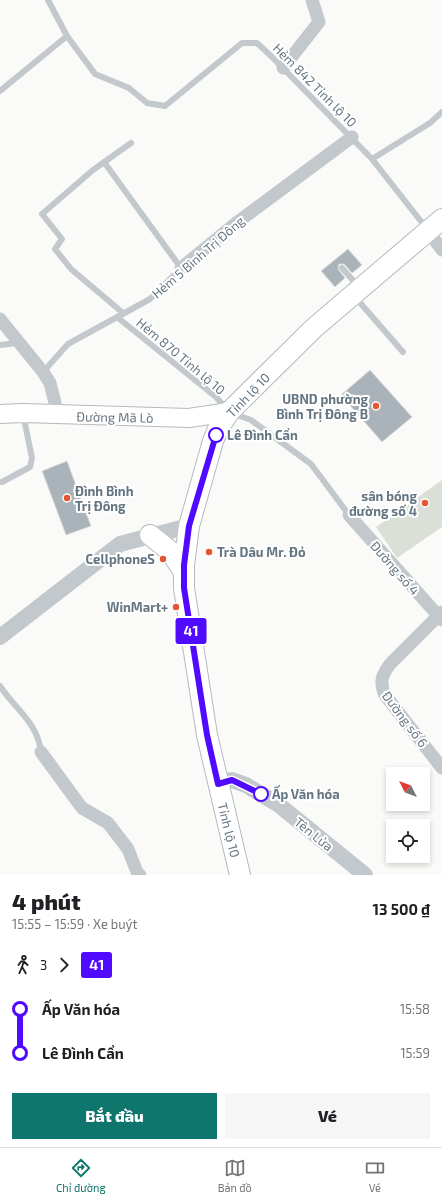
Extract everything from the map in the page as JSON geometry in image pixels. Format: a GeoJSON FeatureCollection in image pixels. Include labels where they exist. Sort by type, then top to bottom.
{"type":"FeatureCollection","features":[{"type":"Feature","properties":{"kind":"main road","name":"Tỉnh lộ 10"},"geometry":{"type":"LineString","coordinates":[[240,875],[207,735],[184,588],[184,572],[189,526],[213,441],[218,429],[229,412],[314,328],[435,225]]}},
{"type":"Feature","properties":{"kind":"main road","name":"Đường Mã Lò"},"geometry":{"type":"LineString","coordinates":[[0,414],[23,413],[189,418],[229,412]]}},
{"type":"Feature","properties":{"kind":"main road"},"geometry":{"type":"LineString","coordinates":[[150,535],[170,551],[184,572]]}},
{"type":"Feature","properties":{"kind":"street"},"geometry":{"type":"LineString","coordinates":[[283,68],[319,22],[312,0]]}},
{"type":"Feature","properties":{"kind":"street","name":"Hẻm 5 Bình Trị Đông"},"geometry":{"type":"LineString","coordinates":[[182,268],[235,224],[352,137]]}},
{"type":"Feature","properties":{"kind":"street"},"geometry":{"type":"LineString","coordinates":[[435,225],[442,250]]}},
{"type":"Feature","properties":{"kind":"street"},"geometry":{"type":"LineString","coordinates":[[0,319],[43,372],[50,383],[58,415]]}},
{"type":"Feature","properties":{"kind":"street","name":"Đường số 4"},"geometry":{"type":"LineString","coordinates":[[349,515],[441,616]]}},
{"type":"Feature","properties":{"kind":"street"},"geometry":{"type":"LineString","coordinates":[[0,637],[120,544],[189,526]]}},
{"type":"Feature","properties":{"kind":"street","name":"Đường số 6"},"geometry":{"type":"LineString","coordinates":[[441,616],[385,671],[381,687],[384,695],[442,768]]}},
{"type":"Feature","properties":{"kind":"street"},"geometry":{"type":"LineString","coordinates":[[41,752],[82,808],[108,823],[128,849],[137,872],[140,875]]}},
{"type":"Feature","properties":{"kind":"street","name":"Tên Lửa"},"geometry":{"type":"LineString","coordinates":[[218,784],[232,780],[273,802],[365,875]]}},
{"type":"Feature","properties":{"kind":"lane","name":"Hẻm 842 Tỉnh lộ 10"},"geometry":{"type":"LineString","coordinates":[[50,0],[68,36],[95,74],[129,88],[147,103],[165,106],[242,43],[257,43],[352,137],[435,225]]}},
{"type":"Feature","properties":{"kind":"lane"},"geometry":{"type":"LineString","coordinates":[[0,91],[68,36]]}},
{"type":"Feature","properties":{"kind":"lane"},"geometry":{"type":"LineString","coordinates":[[372,159],[430,123],[442,112]]}},
{"type":"Feature","properties":{"kind":"lane"},"geometry":{"type":"LineString","coordinates":[[131,143],[104,162],[182,268]]}},
{"type":"Feature","properties":{"kind":"lane","name":"Hẻm 870 Tỉnh lộ 10"},"geometry":{"type":"LineString","coordinates":[[104,162],[42,214],[62,239],[55,249],[71,269],[120,315],[216,397],[229,412]]}},
{"type":"Feature","properties":{"kind":"lane","name":"Hẻm 5 Bình Trị Đông"},"geometry":{"type":"LineString","coordinates":[[43,372],[68,344],[150,299],[182,268]]}},
{"type":"Feature","properties":{"kind":"lane"},"geometry":{"type":"LineString","coordinates":[[342,268],[356,291],[403,352]]}},
{"type":"Feature","properties":{"kind":"lane"},"geometry":{"type":"LineString","coordinates":[[0,345],[20,343]]}},
{"type":"Feature","properties":{"kind":"lane"},"geometry":{"type":"LineString","coordinates":[[229,412],[251,420],[312,464],[349,515]]}},
{"type":"Feature","properties":{"kind":"lane"},"geometry":{"type":"LineString","coordinates":[[2,482],[30,467],[32,458],[23,413]]}},
{"type":"Feature","properties":{"kind":"lane"},"geometry":{"type":"LineString","coordinates":[[0,686],[10,702],[26,717],[40,738],[41,752]]}},
{"type":"Feature","properties":{"kind":"shaded area","name":"sân bóng đường số 4"},"geometry":{"type":"Polygon","coordinates":[[[442,480],[442,527],[397,558],[376,527],[442,480]]]}},
{"type":"Feature","properties":{"kind":"building"},"geometry":{"type":"Polygon","coordinates":[[[348,249],[362,265],[352,273],[344,264],[339,264],[338,269],[345,278],[335,287],[321,271],[348,249]]]}},
{"type":"Feature","properties":{"kind":"building","name":"UBND phường Bình Trị Đông B"},"geometry":{"type":"Polygon","coordinates":[[[370,370],[412,417],[382,442],[341,395],[370,370]]]}},
{"type":"Feature","properties":{"kind":"building","name":"Đình Bình Trị Đông"},"geometry":{"type":"Polygon","coordinates":[[[67,461],[91,526],[66,535],[42,471],[67,461]]]}},
{"type":"Feature","properties":{"kind":"bus line","name":"41"},"geometry":{"type":"LineString","coordinates":[[216,435],[189,526],[184,565],[184,588],[207,735],[218,784],[232,780],[261,794]]}},
{"type":"Feature","properties":{"kind":"place","name":"UBND phường Bình Trị Đông B"},"geometry":{"type":"Point","coordinates":[376,406]}},
{"type":"Feature","properties":{"kind":"place","name":"Lê Đình Cẩn"},"geometry":{"type":"Point","coordinates":[216,435]}},
{"type":"Feature","properties":{"kind":"place","name":"Đình Bình Trị Đông"},"geometry":{"type":"Point","coordinates":[67,498]}},
{"type":"Feature","properties":{"kind":"place","name":"sân bóng đường số 4"},"geometry":{"type":"Point","coordinates":[425,503]}},
{"type":"Feature","properties":{"kind":"place","name":"Trà Dâu Mr. Đỏ"},"geometry":{"type":"Point","coordinates":[209,552]}},
{"type":"Feature","properties":{"kind":"place","name":"CellphoneS"},"geometry":{"type":"Point","coordinates":[163,559]}},
{"type":"Feature","properties":{"kind":"place","name":"WinMart+"},"geometry":{"type":"Point","coordinates":[176,607]}},
{"type":"Feature","properties":{"kind":"place","name":"Ấp Văn hóa"},"geometry":{"type":"Point","coordinates":[261,794]}}]}
